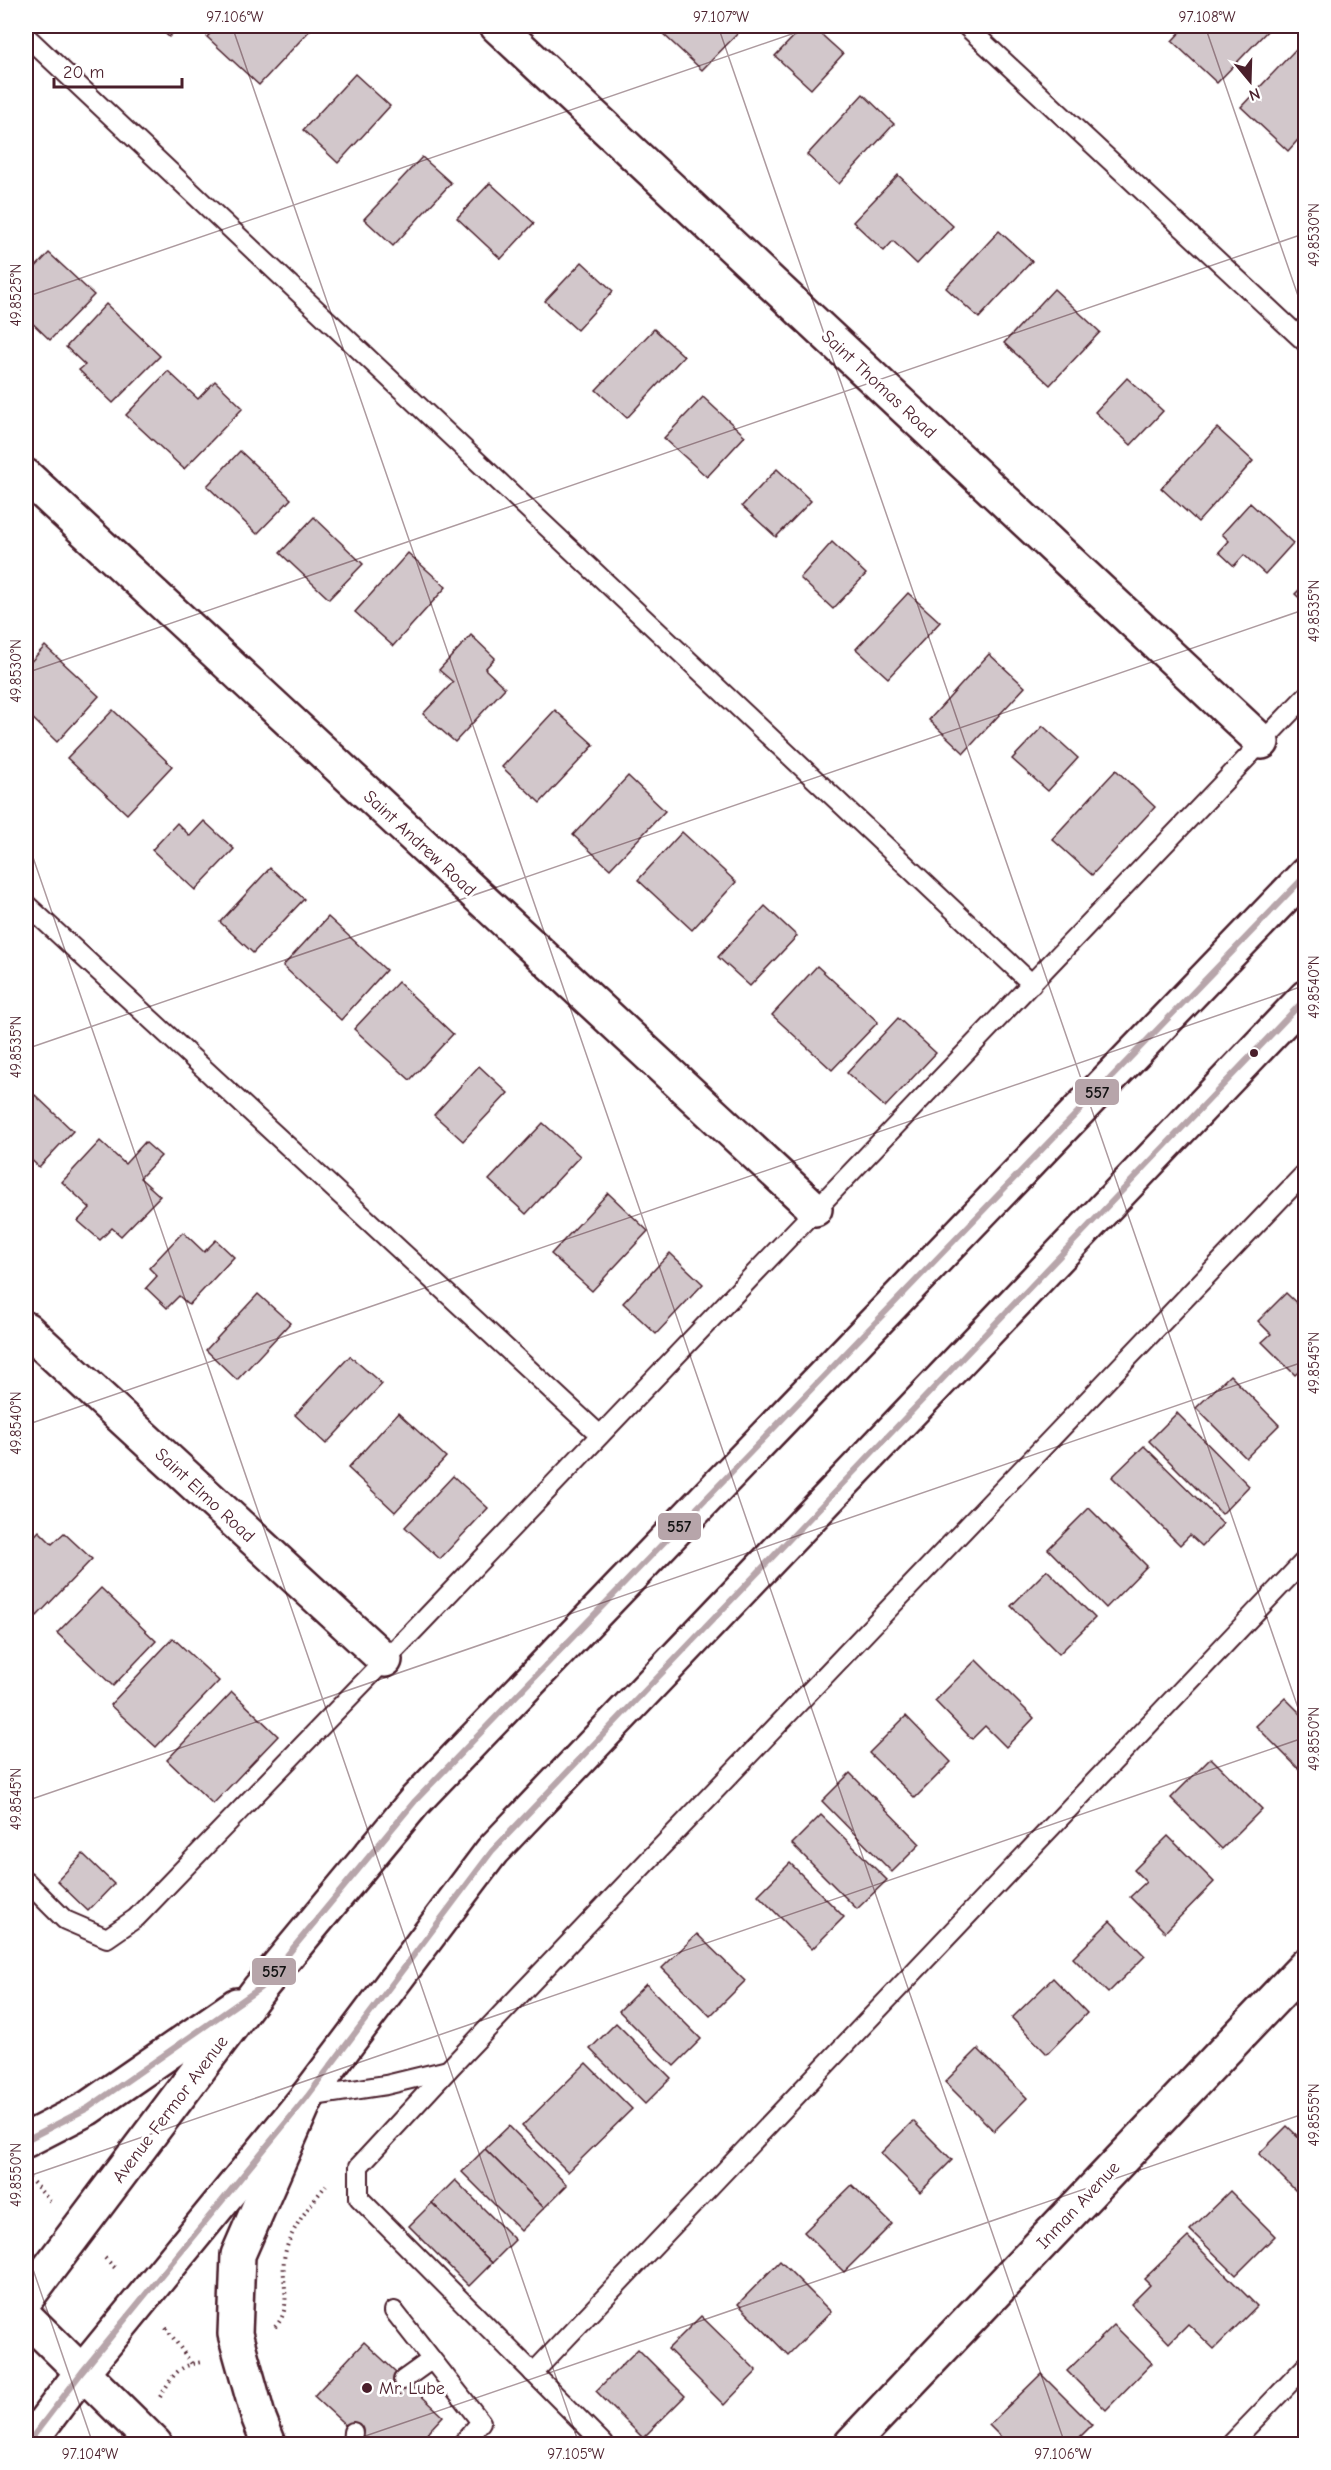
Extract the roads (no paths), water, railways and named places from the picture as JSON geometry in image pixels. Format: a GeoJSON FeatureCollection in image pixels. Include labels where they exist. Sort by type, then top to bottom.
{"type":"FeatureCollection","features":[{"type":"Feature","properties":{"kind":"main road","name":"Saint Thomas Road"},"geometry":{"type":"LineString","coordinates":[[496,26],[1262,742]]}},
{"type":"Feature","properties":{"kind":"main road","name":"Saint Andrew Road"},"geometry":{"type":"LineString","coordinates":[[26,476],[815,1209]]}},
{"type":"Feature","properties":{"kind":"main road","name":"Avenue Fermor Avenue"},"geometry":{"type":"LineString","coordinates":[[26,2299],[260,1988],[415,1801],[1305,874]]}},
{"type":"Feature","properties":{"kind":"main road"},"geometry":{"type":"LineString","coordinates":[[30,2441],[81,2372],[307,2097],[492,1851],[1305,997]]}},
{"type":"Feature","properties":{"kind":"main road","name":"Saint Elmo Road"},"geometry":{"type":"LineString","coordinates":[[26,1329],[385,1660]]}},
{"type":"Feature","properties":{"kind":"main road","name":"Inman Avenue"},"geometry":{"type":"LineString","coordinates":[[851,2445],[1305,1965]]}},
{"type":"Feature","properties":{"kind":"main road"},"geometry":{"type":"LineString","coordinates":[[26,2140],[88,2108],[260,1988]]}},
{"type":"Feature","properties":{"kind":"main road"},"geometry":{"type":"LineString","coordinates":[[269,2445],[258,2416],[235,2334],[238,2255],[307,2097]]}},
{"type":"Feature","properties":{"kind":"main road"},"geometry":{"type":"LineString","coordinates":[[26,2317],[155,2445]]}},
{"type":"Feature","properties":{"kind":"lane"},"geometry":{"type":"LineString","coordinates":[[966,26],[1305,343]]}},
{"type":"Feature","properties":{"kind":"lane"},"geometry":{"type":"LineString","coordinates":[[26,36],[1032,984]]}},
{"type":"Feature","properties":{"kind":"lane"},"geometry":{"type":"LineString","coordinates":[[26,1881],[65,1920],[106,1938],[136,1918],[1032,984],[1305,696]]}},
{"type":"Feature","properties":{"kind":"lane"},"geometry":{"type":"LineString","coordinates":[[26,904],[600,1435]]}},
{"type":"Feature","properties":{"kind":"lane"},"geometry":{"type":"LineString","coordinates":[[604,2445],[359,2198],[359,2166],[1305,1172]]}},
{"type":"Feature","properties":{"kind":"lane"},"geometry":{"type":"LineString","coordinates":[[533,2373],[1305,1559]]}},
{"type":"Feature","properties":{"kind":"lane"},"geometry":{"type":"LineString","coordinates":[[307,2097],[386,2085],[448,2070]]}},
{"type":"Feature","properties":{"kind":"lane"},"geometry":{"type":"LineString","coordinates":[[394,2311],[481,2422],[462,2445]]}},
{"type":"Feature","properties":{"kind":"lane"},"geometry":{"type":"LineString","coordinates":[[404,2380],[431,2360]]}},
{"type":"Feature","properties":{"kind":"lane"},"geometry":{"type":"LineString","coordinates":[[1231,2445],[1305,2366]]}},
{"type":"Feature","properties":{"kind":"place","name":"Mr. Lube"},"geometry":{"type":"Point","coordinates":[367,2388]}}]}
